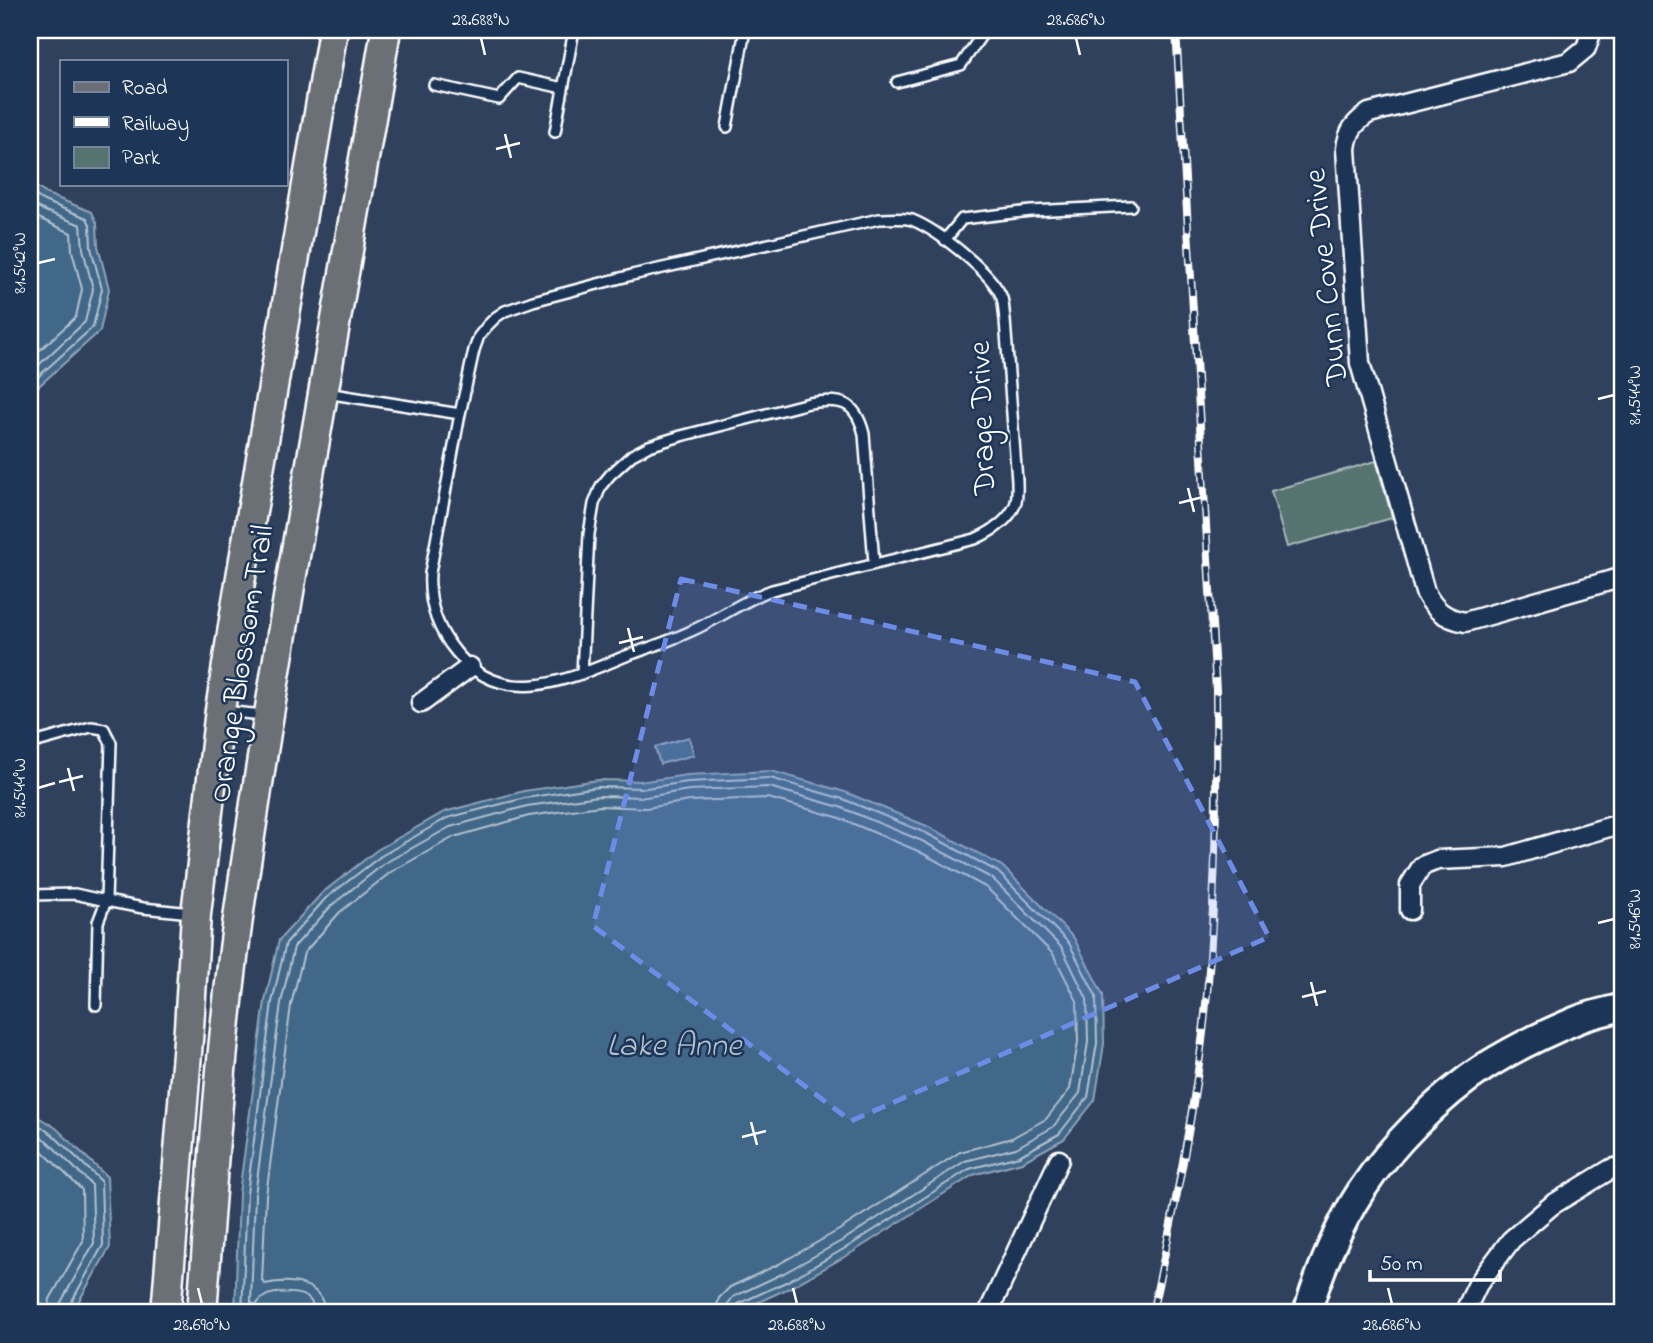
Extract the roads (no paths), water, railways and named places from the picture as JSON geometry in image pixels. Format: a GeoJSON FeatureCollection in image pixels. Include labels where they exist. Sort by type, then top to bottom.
{"type":"FeatureCollection","features":[{"type":"Feature","properties":{"kind":"main road","name":"Orange Blossom Trail"},"geometry":{"type":"LineString","coordinates":[[166,1313],[197,914],[220,710],[333,30]]}},
{"type":"Feature","properties":{"kind":"main road","name":"Orange Blossom Trail"},"geometry":{"type":"LineString","coordinates":[[202,1313],[225,1028],[240,906],[269,716],[386,30]]}},
{"type":"Feature","properties":{"kind":"main road"},"geometry":{"type":"LineString","coordinates":[[1307,1313],[1334,1241],[1360,1192],[1396,1145],[1437,1106],[1485,1067],[1527,1043],[1579,1019],[1623,1007]]}},
{"type":"Feature","properties":{"kind":"street","name":"Dunn Cove Drive"},"geometry":{"type":"LineString","coordinates":[[1592,30],[1586,48],[1569,62],[1369,113],[1352,127],[1347,137],[1346,149],[1360,363],[1425,592],[1432,605],[1440,614],[1465,622],[1623,576]]}},
{"type":"Feature","properties":{"kind":"street"},"geometry":{"type":"LineString","coordinates":[[421,703],[471,667]]}},
{"type":"Feature","properties":{"kind":"street"},"geometry":{"type":"LineString","coordinates":[[1410,910],[1410,885],[1422,866],[1437,860],[1506,857],[1623,823]]}},
{"type":"Feature","properties":{"kind":"street"},"geometry":{"type":"LineString","coordinates":[[988,1313],[1059,1160]]}},
{"type":"Feature","properties":{"kind":"street"},"geometry":{"type":"LineString","coordinates":[[1464,1313],[1478,1284],[1511,1240],[1552,1205],[1611,1169],[1623,1166]]}},
{"type":"Feature","properties":{"kind":"lane"},"geometry":{"type":"LineString","coordinates":[[555,132],[574,30]]}},
{"type":"Feature","properties":{"kind":"lane"},"geometry":{"type":"LineString","coordinates":[[727,127],[744,30]]}},
{"type":"Feature","properties":{"kind":"lane"},"geometry":{"type":"LineString","coordinates":[[897,82],[961,65],[985,30]]}},
{"type":"Feature","properties":{"kind":"lane"},"geometry":{"type":"LineString","coordinates":[[434,85],[499,99],[517,78],[563,88]]}},
{"type":"Feature","properties":{"kind":"lane"},"geometry":{"type":"LineString","coordinates":[[945,240],[962,219],[1031,211],[1131,206]]}},
{"type":"Feature","properties":{"kind":"lane","name":"Drage Drive"},"geometry":{"type":"LineString","coordinates":[[879,219],[910,219],[945,240],[982,270],[1002,298],[1017,481],[1016,502],[1003,521],[988,534],[762,593],[692,631],[582,674],[550,684],[528,687],[509,685],[477,672],[463,661],[442,632],[432,608],[430,573],[460,414],[479,336],[486,326],[505,311],[632,275],[879,219]]}},
{"type":"Feature","properties":{"kind":"lane"},"geometry":{"type":"LineString","coordinates":[[324,393],[460,414]]}},
{"type":"Feature","properties":{"kind":"lane"},"geometry":{"type":"LineString","coordinates":[[582,674],[589,534],[594,504],[601,486],[615,469],[649,446],[809,403],[830,401],[849,405],[857,414],[864,434],[874,563]]}},
{"type":"Feature","properties":{"kind":"lane"},"geometry":{"type":"LineString","coordinates":[[220,710],[269,716]]}},
{"type":"Feature","properties":{"kind":"lane"},"geometry":{"type":"LineString","coordinates":[[30,744],[91,727],[104,729],[111,743],[106,901],[98,922],[96,1005]]}},
{"type":"Feature","properties":{"kind":"lane"},"geometry":{"type":"LineString","coordinates":[[30,895],[75,894],[143,908],[197,914]]}},
{"type":"Feature","properties":{"kind":"water"},"geometry":{"type":"Polygon","coordinates":[[[30,183],[47,194],[92,212],[97,223],[98,246],[109,289],[100,331],[30,394],[30,183]]]}},
{"type":"Feature","properties":{"kind":"water"},"geometry":{"type":"Polygon","coordinates":[[[689,737],[694,755],[660,764],[655,747],[689,737]]]}},
{"type":"Feature","properties":{"kind":"water","name":"Lake Anne"},"geometry":{"type":"Polygon","coordinates":[[[771,771],[845,792],[929,827],[1002,866],[1074,938],[1103,995],[1104,1044],[1095,1100],[1064,1139],[1022,1162],[973,1175],[853,1252],[791,1287],[735,1313],[328,1313],[280,1308],[259,1313],[235,1313],[239,1193],[265,1001],[279,940],[322,893],[377,850],[444,812],[524,791],[598,780],[646,781],[687,775],[771,771]]]}},
{"type":"Feature","properties":{"kind":"water"},"geometry":{"type":"Polygon","coordinates":[[[30,1112],[56,1128],[107,1177],[110,1247],[72,1313],[30,1313],[30,1112]]]}},
{"type":"Feature","properties":{"kind":"railway"},"geometry":{"type":"LineString","coordinates":[[1152,1313],[1179,1185],[1200,1057],[1209,966],[1216,828],[1216,690],[1176,30]]}}]}
